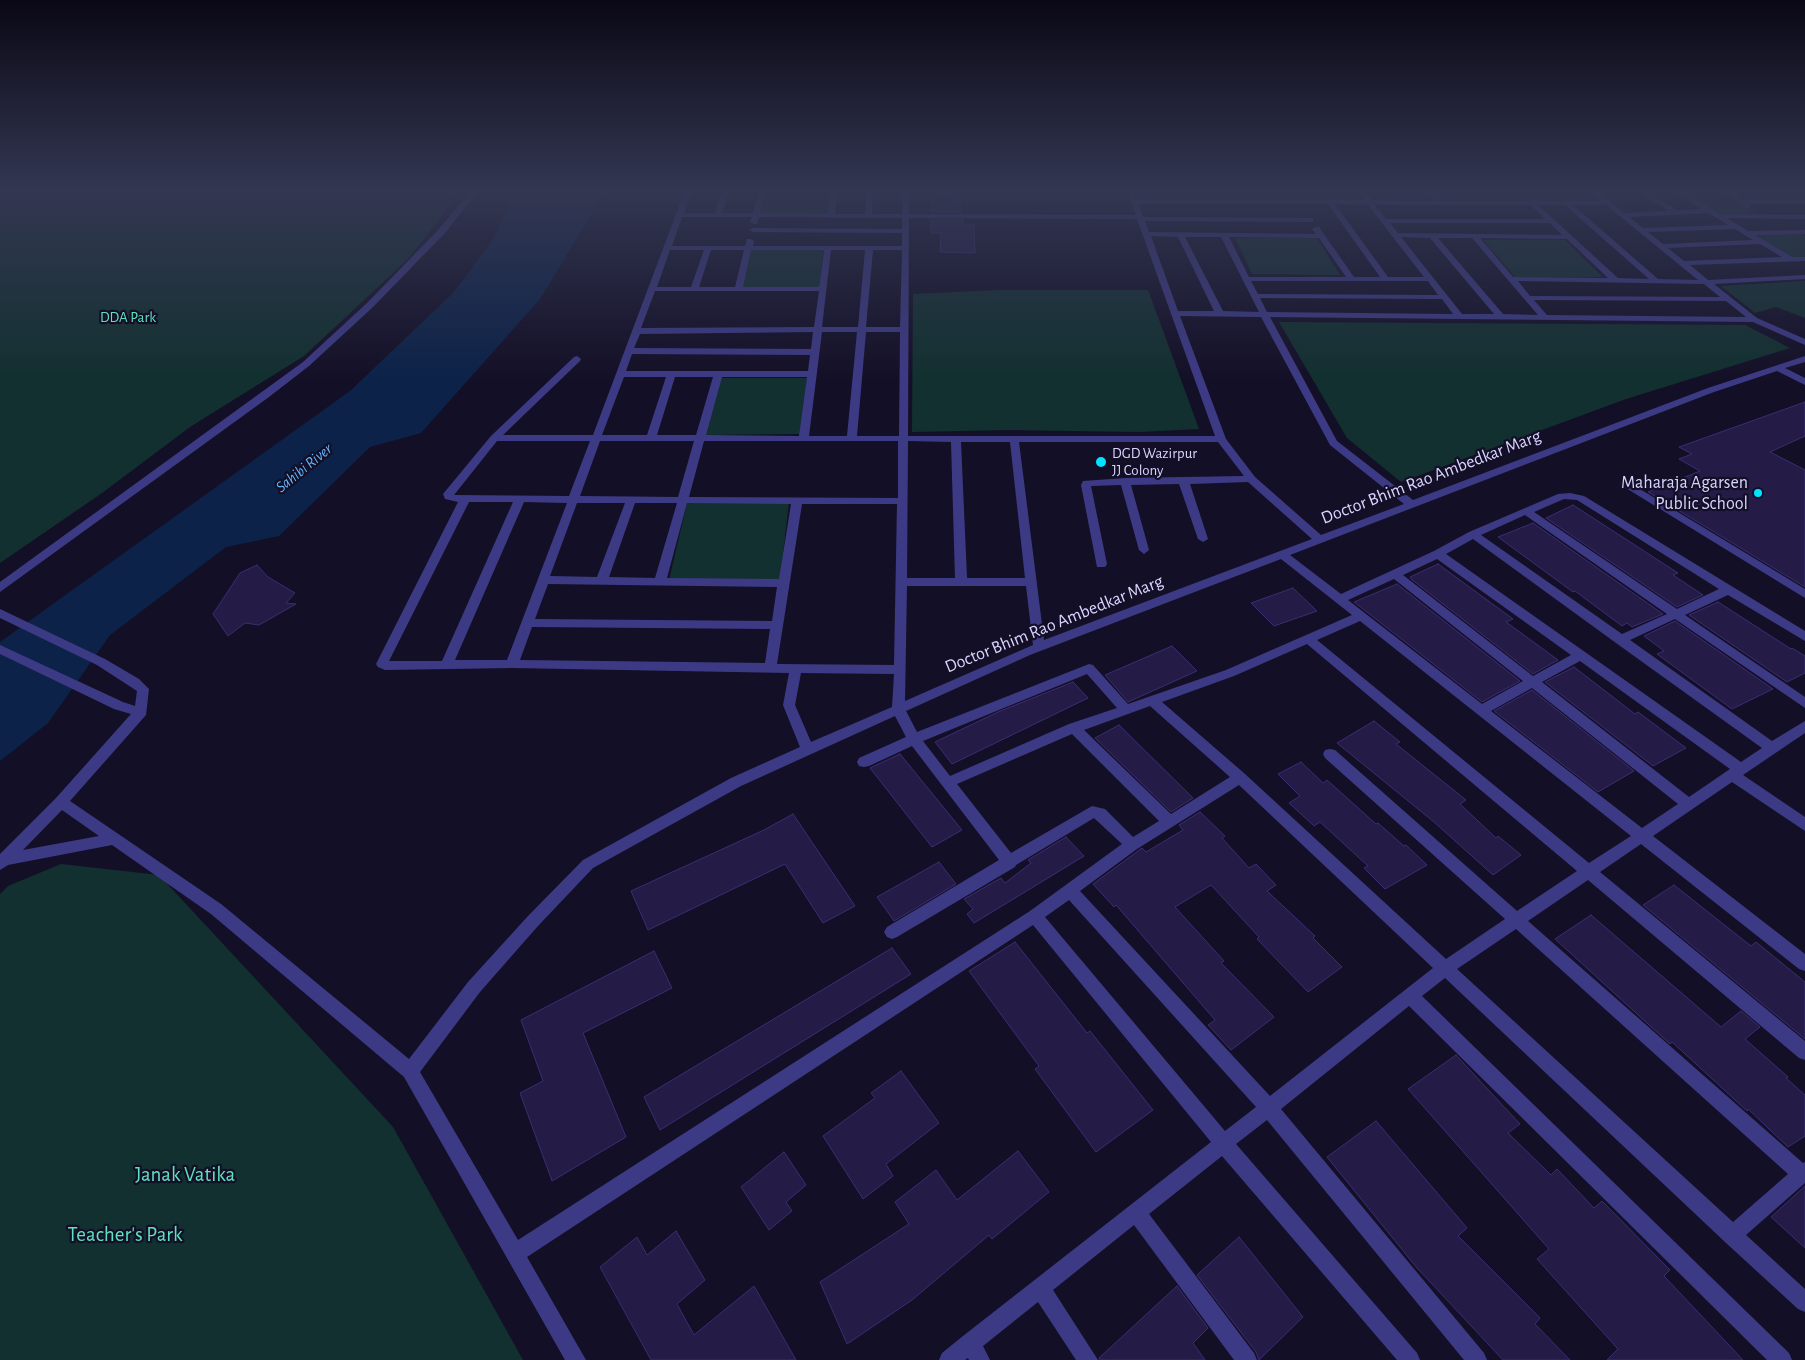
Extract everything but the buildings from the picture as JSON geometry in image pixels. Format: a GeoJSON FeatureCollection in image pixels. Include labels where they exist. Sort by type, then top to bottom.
{"type":"FeatureCollection","features":[{"type":"Feature","properties":{"kind":"street"},"geometry":{"type":"LineString","coordinates":[[0,588],[306,364],[370,305],[420,253]]}},
{"type":"Feature","properties":{"kind":"street"},"geometry":{"type":"LineString","coordinates":[[512,664],[666,253]]}},
{"type":"Feature","properties":{"kind":"street"},"geometry":{"type":"LineString","coordinates":[[694,289],[706,253]]}},
{"type":"Feature","properties":{"kind":"street"},"geometry":{"type":"LineString","coordinates":[[738,289],[747,253]]}},
{"type":"Feature","properties":{"kind":"street"},"geometry":{"type":"LineString","coordinates":[[804,438],[827,253]]}},
{"type":"Feature","properties":{"kind":"street"},"geometry":{"type":"LineString","coordinates":[[852,438],[869,253]]}},
{"type":"Feature","properties":{"kind":"street"},"geometry":{"type":"LineString","coordinates":[[905,253],[902,582],[898,709],[914,739],[1010,863]]}},
{"type":"Feature","properties":{"kind":"street"},"geometry":{"type":"LineString","coordinates":[[1153,253],[1221,439],[1251,479],[1320,540]]}},
{"type":"Feature","properties":{"kind":"street"},"geometry":{"type":"LineString","coordinates":[[1190,253],[1220,314]]}},
{"type":"Feature","properties":{"kind":"street"},"geometry":{"type":"LineString","coordinates":[[1233,253],[1333,443],[1412,505]]}},
{"type":"Feature","properties":{"kind":"street"},"geometry":{"type":"LineString","coordinates":[[1334,253],[1352,279]]}},
{"type":"Feature","properties":{"kind":"street"},"geometry":{"type":"LineString","coordinates":[[1367,253],[1386,279]]}},
{"type":"Feature","properties":{"kind":"street"},"geometry":{"type":"LineString","coordinates":[[1410,253],[1460,317]]}},
{"type":"Feature","properties":{"kind":"street"},"geometry":{"type":"LineString","coordinates":[[1448,253],[1501,317]]}},
{"type":"Feature","properties":{"kind":"street"},"geometry":{"type":"LineString","coordinates":[[1489,253],[1545,318]]}},
{"type":"Feature","properties":{"kind":"street"},"geometry":{"type":"LineString","coordinates":[[1586,253],[1615,280]]}},
{"type":"Feature","properties":{"kind":"street"},"geometry":{"type":"LineString","coordinates":[[1625,253],[1656,281]]}},
{"type":"Feature","properties":{"kind":"street"},"geometry":{"type":"LineString","coordinates":[[1670,253],[1754,320],[1805,342]]}},
{"type":"Feature","properties":{"kind":"street"},"geometry":{"type":"LineString","coordinates":[[1781,253],[1790,259]]}},
{"type":"Feature","properties":{"kind":"street"},"geometry":{"type":"LineString","coordinates":[[1682,263],[1805,259]]}},
{"type":"Feature","properties":{"kind":"street"},"geometry":{"type":"LineString","coordinates":[[1512,279],[1706,282],[1805,277]]}},
{"type":"Feature","properties":{"kind":"street"},"geometry":{"type":"LineString","coordinates":[[1246,279],[1431,279]]}},
{"type":"Feature","properties":{"kind":"street"},"geometry":{"type":"LineString","coordinates":[[652,289],[822,289]]}},
{"type":"Feature","properties":{"kind":"street"},"geometry":{"type":"LineString","coordinates":[[1255,296],[1445,297]]}},
{"type":"Feature","properties":{"kind":"street"},"geometry":{"type":"LineString","coordinates":[[1528,298],[1727,298]]}},
{"type":"Feature","properties":{"kind":"street"},"geometry":{"type":"LineString","coordinates":[[1175,313],[1754,320]]}},
{"type":"Feature","properties":{"kind":"street"},"geometry":{"type":"LineString","coordinates":[[637,331],[904,329]]}},
{"type":"Feature","properties":{"kind":"street"},"geometry":{"type":"LineString","coordinates":[[629,351],[815,352]]}},
{"type":"Feature","properties":{"kind":"street"},"geometry":{"type":"LineString","coordinates":[[577,359],[494,438],[448,494],[449,497],[454,499],[903,501]]}},
{"type":"Feature","properties":{"kind":"street","name":"Doctor Bhim Rao Ambedkar Marg"},"geometry":{"type":"LineString","coordinates":[[410,1071],[474,987],[533,921],[588,864],[736,782],[1039,647],[1711,390],[1805,359]]}},
{"type":"Feature","properties":{"kind":"street"},"geometry":{"type":"LineString","coordinates":[[1778,368],[1805,382]]}},
{"type":"Feature","properties":{"kind":"street"},"geometry":{"type":"LineString","coordinates":[[620,374],[812,374]]}},
{"type":"Feature","properties":{"kind":"street"},"geometry":{"type":"LineString","coordinates":[[651,439],[672,374]]}},
{"type":"Feature","properties":{"kind":"street"},"geometry":{"type":"LineString","coordinates":[[660,581],[718,374]]}},
{"type":"Feature","properties":{"kind":"street"},"geometry":{"type":"LineString","coordinates":[[494,438],[596,440],[804,438],[1221,439]]}},
{"type":"Feature","properties":{"kind":"street"},"geometry":{"type":"LineString","coordinates":[[956,438],[961,582]]}},
{"type":"Feature","properties":{"kind":"street"},"geometry":{"type":"LineString","coordinates":[[1014,438],[1039,647]]}},
{"type":"Feature","properties":{"kind":"street"},"geometry":{"type":"LineString","coordinates":[[1101,564],[1086,485],[1091,482],[1184,482],[1251,479]]}},
{"type":"Feature","properties":{"kind":"street"},"geometry":{"type":"LineString","coordinates":[[1125,481],[1144,550]]}},
{"type":"Feature","properties":{"kind":"street"},"geometry":{"type":"LineString","coordinates":[[1184,482],[1203,539]]}},
{"type":"Feature","properties":{"kind":"street"},"geometry":{"type":"LineString","coordinates":[[1625,483],[1805,594]]}},
{"type":"Feature","properties":{"kind":"street"},"geometry":{"type":"LineString","coordinates":[[1340,600],[1438,554],[1473,534],[1562,496],[1580,498],[1805,638]]}},
{"type":"Feature","properties":{"kind":"street"},"geometry":{"type":"LineString","coordinates":[[465,499],[382,664],[385,666],[512,664],[900,670]]}},
{"type":"Feature","properties":{"kind":"street"},"geometry":{"type":"LineString","coordinates":[[447,664],[520,499]]}},
{"type":"Feature","properties":{"kind":"street"},"geometry":{"type":"LineString","coordinates":[[602,580],[631,500]]}},
{"type":"Feature","properties":{"kind":"street"},"geometry":{"type":"LineString","coordinates":[[770,668],[797,500]]}},
{"type":"Feature","properties":{"kind":"street"},"geometry":{"type":"LineString","coordinates":[[1526,511],[1805,703]]}},
{"type":"Feature","properties":{"kind":"street"},"geometry":{"type":"LineString","coordinates":[[1473,534],[1772,748]]}},
{"type":"Feature","properties":{"kind":"street"},"geometry":{"type":"LineString","coordinates":[[1282,554],[1805,964]]}},
{"type":"Feature","properties":{"kind":"street"},"geometry":{"type":"LineString","coordinates":[[1438,554],[1580,656],[1805,825]]}},
{"type":"Feature","properties":{"kind":"street"},"geometry":{"type":"LineString","coordinates":[[1396,574],[1688,804]]}},
{"type":"Feature","properties":{"kind":"street"},"geometry":{"type":"LineString","coordinates":[[543,580],[783,583]]}},
{"type":"Feature","properties":{"kind":"street"},"geometry":{"type":"LineString","coordinates":[[902,582],[1031,582]]}},
{"type":"Feature","properties":{"kind":"street"},"geometry":{"type":"LineString","coordinates":[[1620,640],[1728,590]]}},
{"type":"Feature","properties":{"kind":"street"},"geometry":{"type":"LineString","coordinates":[[0,613],[100,662],[144,689],[141,712],[61,802],[2,862]]}},
{"type":"Feature","properties":{"kind":"street"},"geometry":{"type":"LineString","coordinates":[[949,782],[1074,728],[1230,673],[1361,616]]}},
{"type":"Feature","properties":{"kind":"street"},"geometry":{"type":"LineString","coordinates":[[527,623],[777,625]]}},
{"type":"Feature","properties":{"kind":"street"},"geometry":{"type":"LineString","coordinates":[[1308,639],[1805,1052]]}},
{"type":"Feature","properties":{"kind":"street"},"geometry":{"type":"LineString","coordinates":[[0,649],[119,706],[141,712]]}},
{"type":"Feature","properties":{"kind":"street"},"geometry":{"type":"LineString","coordinates":[[1481,710],[1580,656]]}},
{"type":"Feature","properties":{"kind":"street"},"geometry":{"type":"LineString","coordinates":[[796,668],[789,705],[808,750]]}},
{"type":"Feature","properties":{"kind":"street"},"geometry":{"type":"LineString","coordinates":[[864,762],[914,739],[1088,668],[1126,710]]}},
{"type":"Feature","properties":{"kind":"street"},"geometry":{"type":"LineString","coordinates":[[1153,701],[1240,778],[1805,1302]]}},
{"type":"Feature","properties":{"kind":"street"},"geometry":{"type":"LineString","coordinates":[[949,1360],[975,1352],[1040,1288],[1444,969],[1805,726]]}},
{"type":"Feature","properties":{"kind":"street"},"geometry":{"type":"LineString","coordinates":[[1074,728],[1170,822]]}},
{"type":"Feature","properties":{"kind":"street"},"geometry":{"type":"LineString","coordinates":[[1330,754],[1804,1173],[1732,1235]]}},
{"type":"Feature","properties":{"kind":"street"},"geometry":{"type":"LineString","coordinates":[[514,1254],[1035,916],[1132,845],[1240,778]]}},
{"type":"Feature","properties":{"kind":"street"},"geometry":{"type":"LineString","coordinates":[[61,802],[216,908],[410,1071],[576,1360]]}},
{"type":"Feature","properties":{"kind":"street"},"geometry":{"type":"LineString","coordinates":[[892,932],[1010,863],[1092,812],[1100,813],[1132,845]]}},
{"type":"Feature","properties":{"kind":"street"},"geometry":{"type":"LineString","coordinates":[[2,862],[114,839]]}},
{"type":"Feature","properties":{"kind":"street"},"geometry":{"type":"LineString","coordinates":[[1070,891],[1268,1107],[1477,1360]]}},
{"type":"Feature","properties":{"kind":"street"},"geometry":{"type":"LineString","coordinates":[[1035,916],[1223,1143],[1410,1360]]}},
{"type":"Feature","properties":{"kind":"street"},"geometry":{"type":"LineString","coordinates":[[1410,996],[1782,1360]]}},
{"type":"Feature","properties":{"kind":"street"},"geometry":{"type":"LineString","coordinates":[[1136,1212],[1247,1360]]}},
{"type":"Feature","properties":{"kind":"street"},"geometry":{"type":"LineString","coordinates":[[1040,1288],[1088,1360]]}},
{"type":"Feature","properties":{"kind":"green space","name":"DDA Park"},"geometry":{"type":"Polygon","coordinates":[[[0,253],[412,253],[304,356],[190,427],[102,493],[0,563],[0,253]]]}},
{"type":"Feature","properties":{"kind":"green space"},"geometry":{"type":"Polygon","coordinates":[[[749,253],[823,253],[819,287],[741,287],[749,253]]]}},
{"type":"Feature","properties":{"kind":"green space"},"geometry":{"type":"Polygon","coordinates":[[[1242,253],[1327,253],[1340,275],[1252,274],[1242,253]]]}},
{"type":"Feature","properties":{"kind":"green space"},"geometry":{"type":"Polygon","coordinates":[[[1495,253],[1579,253],[1603,277],[1515,277],[1495,253]]]}},
{"type":"Feature","properties":{"kind":"green space"},"geometry":{"type":"Polygon","coordinates":[[[1783,253],[1805,253],[1805,258],[1791,258],[1783,253]]]}},
{"type":"Feature","properties":{"kind":"green space"},"geometry":{"type":"Polygon","coordinates":[[[1805,281],[1805,318],[1776,307],[1755,313],[1721,286],[1805,281]]]}},
{"type":"Feature","properties":{"kind":"green space"},"geometry":{"type":"Polygon","coordinates":[[[999,290],[1148,290],[1199,429],[1139,432],[1008,430],[912,432],[913,294],[999,290]]]}},
{"type":"Feature","properties":{"kind":"green space"},"geometry":{"type":"Polygon","coordinates":[[[1279,322],[1745,325],[1790,348],[1626,399],[1401,482],[1347,438],[1279,322]]]}},
{"type":"Feature","properties":{"kind":"green space"},"geometry":{"type":"Polygon","coordinates":[[[719,378],[807,378],[800,434],[705,435],[719,378]]]}},
{"type":"Feature","properties":{"kind":"green space"},"geometry":{"type":"Polygon","coordinates":[[[789,502],[780,580],[669,580],[687,503],[789,502]]]}},
{"type":"Feature","properties":{"kind":"green space","name":"Janak Vatika"},"geometry":{"type":"Polygon","coordinates":[[[61,864],[159,875],[393,1127],[523,1360],[0,1360],[0,894],[8,886],[61,864]]]}},
{"type":"Feature","properties":{"kind":"water","name":"Sahibi River"},"geometry":{"type":"Polygon","coordinates":[[[483,253],[568,253],[540,299],[421,433],[370,447],[279,536],[226,547],[110,635],[48,723],[0,761],[0,642],[350,391],[453,293],[483,253]]]}},
{"type":"Feature","properties":{"kind":"place","name":"DGD Wazirpur JJ Colony"},"geometry":{"type":"Point","coordinates":[1101,462]}},
{"type":"Feature","properties":{"kind":"place","name":"Maharaja Agarsen Public School"},"geometry":{"type":"Point","coordinates":[1758,493]}},
{"type":"Feature","properties":{"kind":"park label","name":"Teacher's Park"},"geometry":{"type":"Point","coordinates":[125,1235]}}]}
